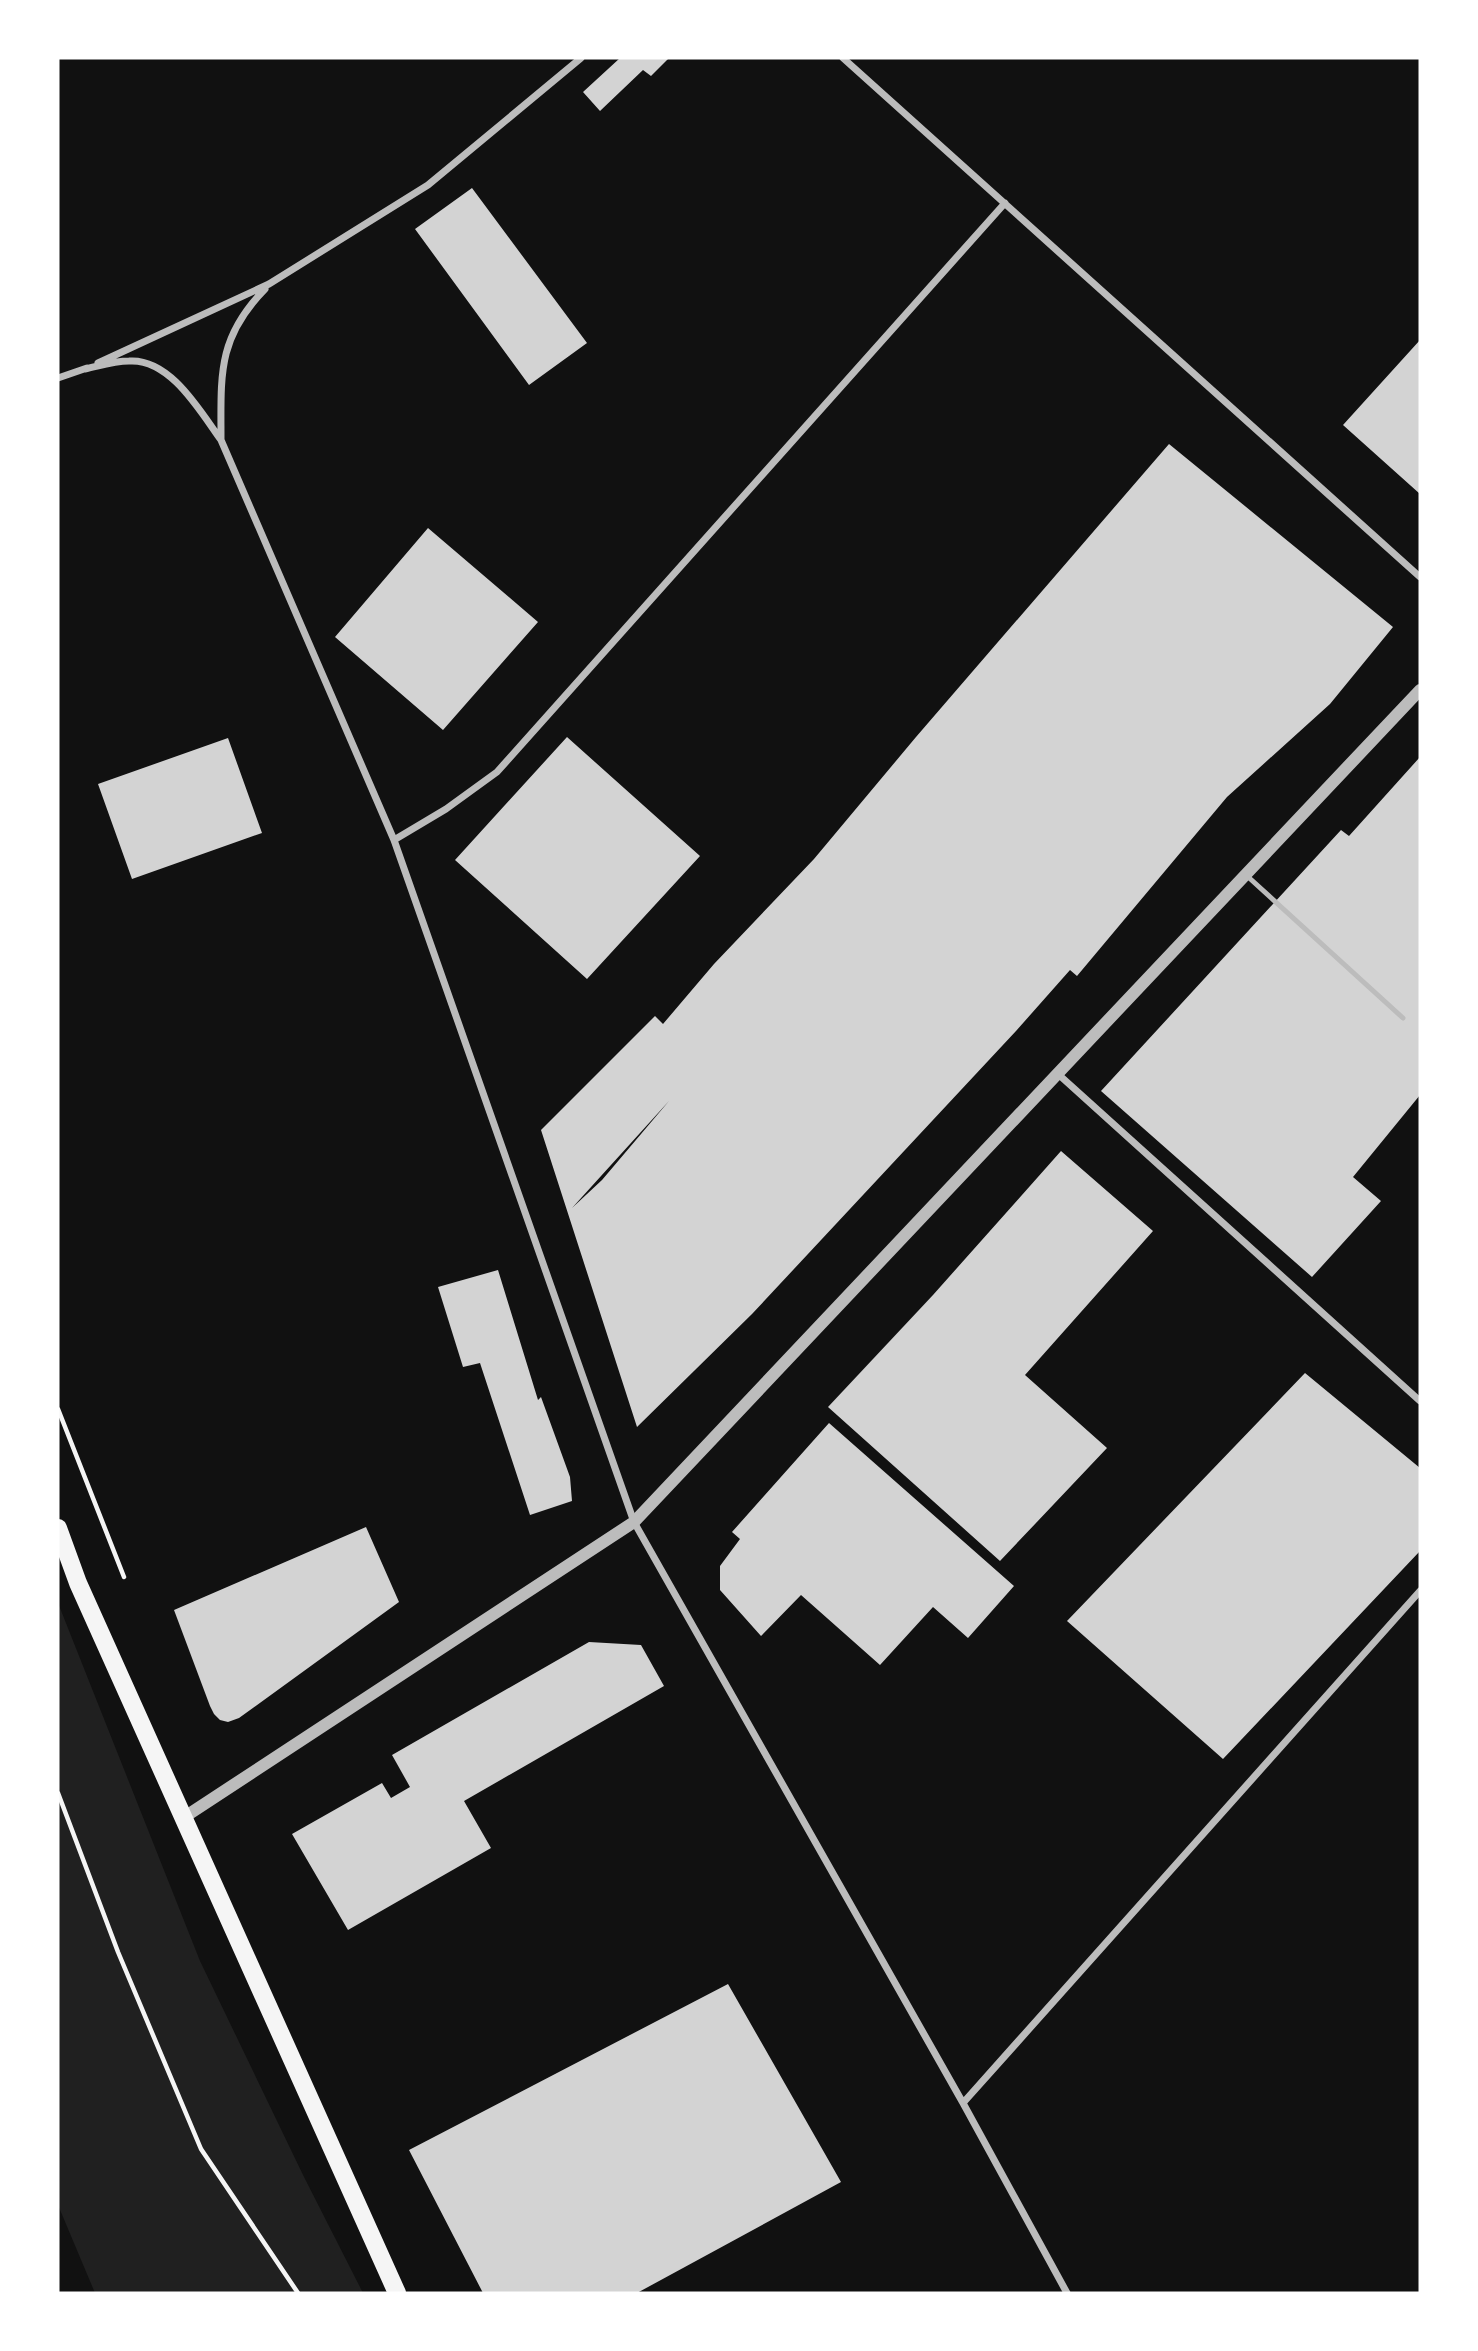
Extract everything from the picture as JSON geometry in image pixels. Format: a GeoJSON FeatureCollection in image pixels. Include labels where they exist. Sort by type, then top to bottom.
{"type":"FeatureCollection","features":[{"type":"Feature","properties":{"kind":"main road"},"geometry":{"type":"LineString","coordinates":[[58,1528],[78,1583],[397,2293]]}},
{"type":"Feature","properties":{"kind":"street"},"geometry":{"type":"LineString","coordinates":[[58,378],[85,369],[269,285],[428,185],[581,58]]}},
{"type":"Feature","properties":{"kind":"street"},"geometry":{"type":"LineString","coordinates":[[843,58],[1420,577]]}},
{"type":"Feature","properties":{"kind":"street"},"geometry":{"type":"LineString","coordinates":[[394,839],[446,809],[497,772],[1004,203]]}},
{"type":"Feature","properties":{"kind":"street"},"geometry":{"type":"LineString","coordinates":[[221,440],[221,379],[230,337],[246,308],[269,285]]}},
{"type":"Feature","properties":{"kind":"street"},"geometry":{"type":"LineString","coordinates":[[85,369],[131,360],[158,368],[182,386],[221,440],[394,839],[634,1522],[963,2103],[1067,2293]]}},
{"type":"Feature","properties":{"kind":"street"},"geometry":{"type":"LineString","coordinates":[[183,1818],[634,1522],[1420,690]]}},
{"type":"Feature","properties":{"kind":"street"},"geometry":{"type":"LineString","coordinates":[[1058,1074],[1420,1401]]}},
{"type":"Feature","properties":{"kind":"street"},"geometry":{"type":"LineString","coordinates":[[963,2103],[1420,1591]]}},
{"type":"Feature","properties":{"kind":"lane"},"geometry":{"type":"LineString","coordinates":[[1246,875],[1403,1018]]}},
{"type":"Feature","properties":{"kind":"path"},"geometry":{"type":"LineString","coordinates":[[58,1409],[124,1577]]}},
{"type":"Feature","properties":{"kind":"path"},"geometry":{"type":"LineString","coordinates":[[58,1793],[118,1952],[201,2149],[298,2293]]}},
{"type":"Feature","properties":{"kind":"shaded area"},"geometry":{"type":"Polygon","coordinates":[[[58,1603],[200,1961],[363,2293],[95,2293],[58,2205],[58,1603]]]}},
{"type":"Feature","properties":{"kind":"building"},"geometry":{"type":"Polygon","coordinates":[[[620,58],[669,58],[651,76],[643,70],[600,111],[583,92],[620,58]]]}},
{"type":"Feature","properties":{"kind":"building"},"geometry":{"type":"Polygon","coordinates":[[[472,188],[587,343],[529,385],[415,229],[472,188]]]}},
{"type":"Feature","properties":{"kind":"building"},"geometry":{"type":"Polygon","coordinates":[[[1420,340],[1420,494],[1343,425],[1420,340]]]}},
{"type":"Feature","properties":{"kind":"building"},"geometry":{"type":"Polygon","coordinates":[[[1169,444],[1393,627],[1330,704],[1227,797],[1077,976],[1070,970],[752,1314],[637,1427],[541,1130],[655,1016],[663,1024],[714,964],[814,859],[1169,444]],[[669,1101],[572,1208],[602,1180],[669,1101]]]}},
{"type":"Feature","properties":{"kind":"building"},"geometry":{"type":"Polygon","coordinates":[[[428,528],[538,622],[443,730],[335,637],[428,528]]]}},
{"type":"Feature","properties":{"kind":"building"},"geometry":{"type":"Polygon","coordinates":[[[567,737],[700,856],[587,979],[455,860],[567,737]]]}},
{"type":"Feature","properties":{"kind":"building"},"geometry":{"type":"Polygon","coordinates":[[[228,738],[262,833],[132,879],[98,784],[228,738]]]}},
{"type":"Feature","properties":{"kind":"building"},"geometry":{"type":"Polygon","coordinates":[[[1420,757],[1420,1095],[1353,1177],[1381,1201],[1312,1277],[1101,1091],[1341,830],[1349,836],[1420,757]]]}},
{"type":"Feature","properties":{"kind":"building"},"geometry":{"type":"Polygon","coordinates":[[[1061,1151],[1153,1231],[1025,1375],[1107,1448],[1000,1561],[828,1407],[933,1295],[1061,1151]]]}},
{"type":"Feature","properties":{"kind":"building"},"geometry":{"type":"Polygon","coordinates":[[[498,1270],[538,1400],[541,1397],[570,1477],[572,1501],[530,1515],[480,1363],[463,1367],[438,1287],[498,1270]]]}},
{"type":"Feature","properties":{"kind":"building"},"geometry":{"type":"Polygon","coordinates":[[[1305,1373],[1420,1468],[1420,1551],[1223,1759],[1067,1621],[1305,1373]]]}},
{"type":"Feature","properties":{"kind":"building"},"geometry":{"type":"Polygon","coordinates":[[[829,1423],[1014,1586],[968,1638],[933,1607],[880,1665],[801,1595],[761,1636],[720,1590],[720,1566],[740,1539],[732,1532],[829,1423]]]}},
{"type":"Feature","properties":{"kind":"building"},"geometry":{"type":"Polygon","coordinates":[[[366,1527],[399,1602],[239,1718],[228,1722],[220,1720],[210,1706],[174,1610],[366,1527]]]}},
{"type":"Feature","properties":{"kind":"building"},"geometry":{"type":"Polygon","coordinates":[[[589,1642],[641,1645],[664,1686],[464,1801],[491,1848],[348,1930],[292,1834],[382,1783],[391,1798],[410,1787],[392,1755],[589,1642]]]}},
{"type":"Feature","properties":{"kind":"building"},"geometry":{"type":"Polygon","coordinates":[[[728,1984],[841,2182],[637,2293],[483,2293],[409,2150],[728,1984]]]}}]}
